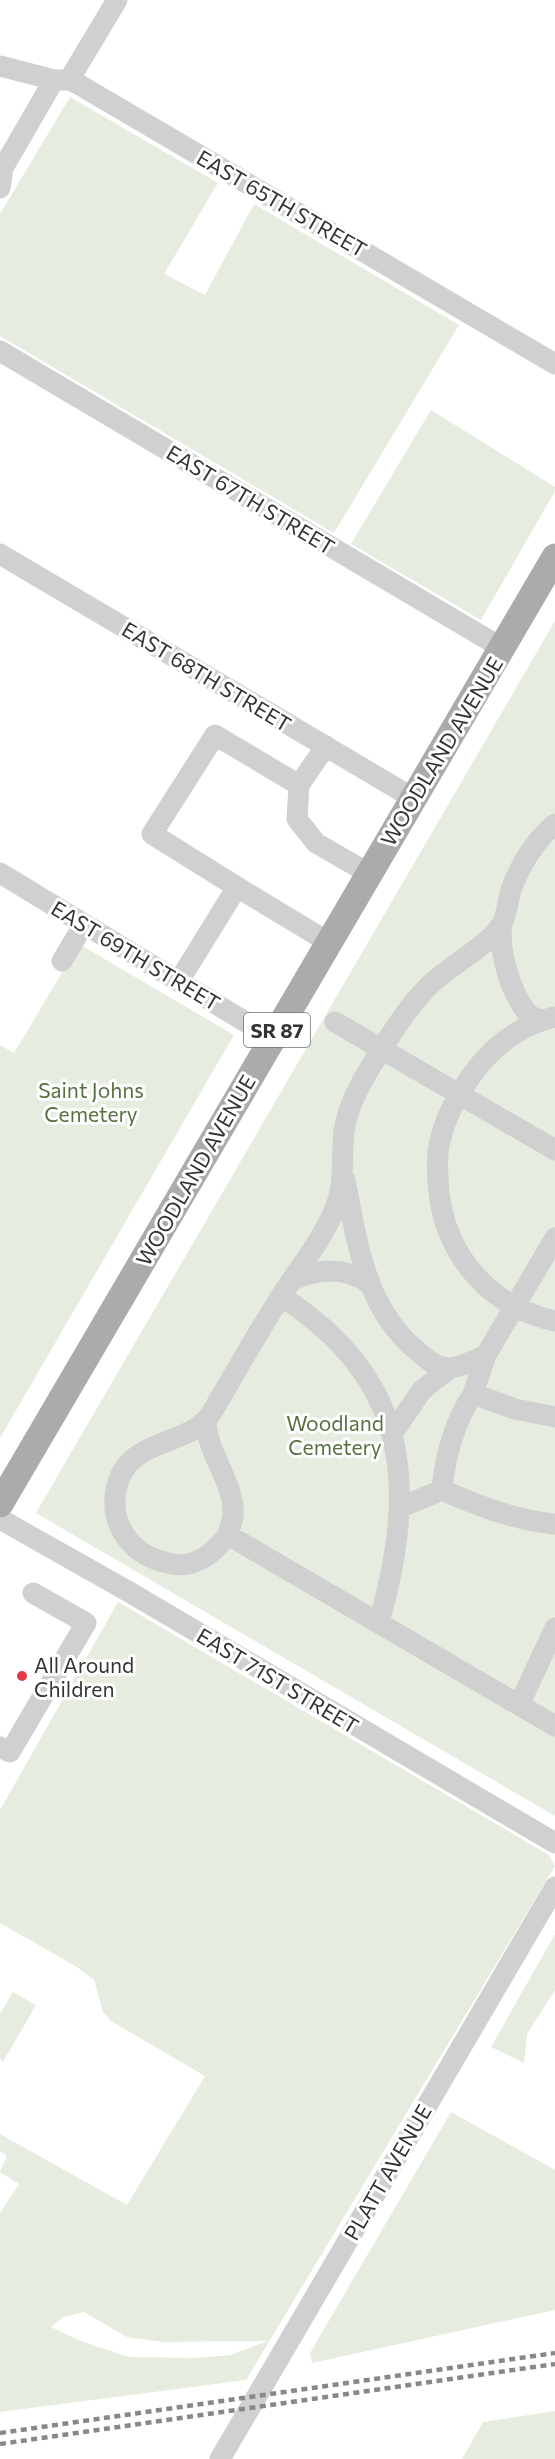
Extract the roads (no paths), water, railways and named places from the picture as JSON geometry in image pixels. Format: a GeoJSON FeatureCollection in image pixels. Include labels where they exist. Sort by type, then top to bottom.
{"type":"FeatureCollection","features":[{"type":"Feature","properties":{"kind":"main road","name":"WOODLAND AVENUE"},"geometry":{"type":"LineString","coordinates":[[0,1504],[555,557]]}},
{"type":"Feature","properties":{"kind":"street"},"geometry":{"type":"LineString","coordinates":[[0,188],[3,168],[117,0]]}},
{"type":"Feature","properties":{"kind":"street","name":"EAST 65TH STREET"},"geometry":{"type":"LineString","coordinates":[[0,66],[61,80],[555,364]]}},
{"type":"Feature","properties":{"kind":"street","name":"EAST 67TH STREET"},"geometry":{"type":"LineString","coordinates":[[0,351],[502,648]]}},
{"type":"Feature","properties":{"kind":"street","name":"EAST 68TH STREET"},"geometry":{"type":"LineString","coordinates":[[0,554],[413,798]]}},
{"type":"Feature","properties":{"kind":"street"},"geometry":{"type":"LineString","coordinates":[[299,785],[215,735],[152,834],[328,942]]}},
{"type":"Feature","properties":{"kind":"street"},"geometry":{"type":"LineString","coordinates":[[326,746],[299,785],[297,819],[316,843],[368,873]]}},
{"type":"Feature","properties":{"kind":"street"},"geometry":{"type":"LineString","coordinates":[[555,824],[542,836],[524,863],[512,889],[500,935],[507,969],[536,1020],[490,1054],[475,1071],[459,1095],[445,1123],[438,1147],[438,1184],[444,1222],[457,1251],[474,1276],[496,1296],[515,1307],[555,1321]]}},
{"type":"Feature","properties":{"kind":"street","name":"EAST 69TH STREET"},"geometry":{"type":"LineString","coordinates":[[0,873],[272,1038]]}},
{"type":"Feature","properties":{"kind":"street"},"geometry":{"type":"LineString","coordinates":[[179,981],[237,887]]}},
{"type":"Feature","properties":{"kind":"street"},"geometry":{"type":"LineString","coordinates":[[62,961],[84,924]]}},
{"type":"Feature","properties":{"kind":"street"},"geometry":{"type":"LineString","coordinates":[[206,1421],[209,1446],[231,1496],[233,1516],[228,1535],[217,1549],[187,1565],[169,1564],[153,1559],[136,1549],[124,1536],[115,1509],[117,1484],[122,1474],[135,1458],[147,1449],[183,1435],[206,1421],[336,1207],[348,1115],[353,1100],[381,1050],[416,1000],[432,982],[469,955],[502,924]]}},
{"type":"Feature","properties":{"kind":"street"},"geometry":{"type":"LineString","coordinates":[[335,1022],[555,1150]]}},
{"type":"Feature","properties":{"kind":"street"},"geometry":{"type":"LineString","coordinates":[[342,1168],[360,1258],[387,1319],[407,1342],[431,1362],[450,1368]]}},
{"type":"Feature","properties":{"kind":"street"},"geometry":{"type":"LineString","coordinates":[[442,1490],[446,1457],[452,1438],[472,1394],[486,1355],[555,1238]]}},
{"type":"Feature","properties":{"kind":"street"},"geometry":{"type":"LineString","coordinates":[[286,1288],[325,1270],[351,1274],[370,1284]]}},
{"type":"Feature","properties":{"kind":"street"},"geometry":{"type":"LineString","coordinates":[[286,1288],[304,1311],[342,1345],[361,1370],[384,1409],[392,1434],[397,1457],[400,1507],[394,1557],[379,1623]]}},
{"type":"Feature","properties":{"kind":"street"},"geometry":{"type":"LineString","coordinates":[[392,1434],[422,1390],[450,1368],[486,1355]]}},
{"type":"Feature","properties":{"kind":"street"},"geometry":{"type":"LineString","coordinates":[[472,1394],[515,1409],[555,1417]]}},
{"type":"Feature","properties":{"kind":"street"},"geometry":{"type":"LineString","coordinates":[[400,1507],[442,1490],[520,1520],[555,1524]]}},
{"type":"Feature","properties":{"kind":"street","name":"EAST 71ST STREET"},"geometry":{"type":"LineString","coordinates":[[0,1519],[131,1593],[555,1843]]}},
{"type":"Feature","properties":{"kind":"street"},"geometry":{"type":"LineString","coordinates":[[228,1535],[555,1726]]}},
{"type":"Feature","properties":{"kind":"street"},"geometry":{"type":"LineString","coordinates":[[0,1747],[10,1752],[86,1623],[33,1593]]}},
{"type":"Feature","properties":{"kind":"street"},"geometry":{"type":"LineString","coordinates":[[519,1705],[555,1628]]}},
{"type":"Feature","properties":{"kind":"street","name":"PLATT AVENUE"},"geometry":{"type":"LineString","coordinates":[[220,2459],[555,1887]]}},
{"type":"Feature","properties":{"kind":"railway"},"geometry":{"type":"LineString","coordinates":[[0,2433],[555,2353]]}},
{"type":"Feature","properties":{"kind":"railway"},"geometry":{"type":"LineString","coordinates":[[0,2444],[555,2364]]}},
{"type":"Feature","properties":{"kind":"place","name":"All Around Children"},"geometry":{"type":"Point","coordinates":[22,1676]}},
{"type":"Feature","properties":{"kind":"park label","name":"Saint Johns Cemetery"},"geometry":{"type":"Point","coordinates":[91,1101]}},
{"type":"Feature","properties":{"kind":"park label","name":"Woodland Cemetery"},"geometry":{"type":"Point","coordinates":[335,1434]}}]}
